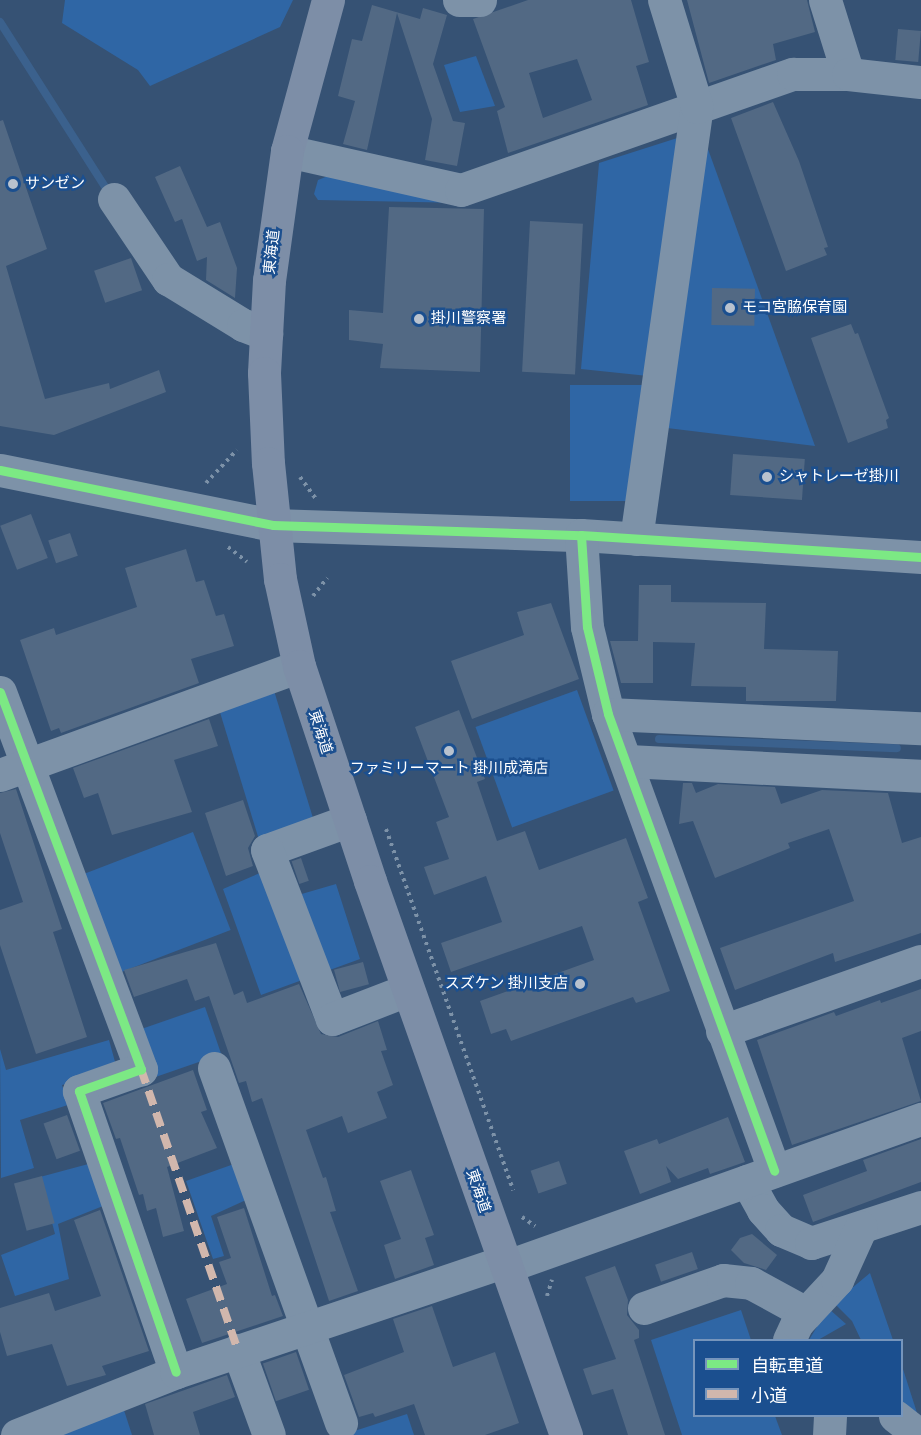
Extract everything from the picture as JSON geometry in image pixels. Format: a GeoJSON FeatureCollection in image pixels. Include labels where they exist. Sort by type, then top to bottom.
{"type":"FeatureCollection","features":[{"type":"Feature","properties":{"kind":"main road","name":"東海道"},"geometry":{"type":"LineString","coordinates":[[328,0],[287,152],[270,269],[265,384],[273,525],[298,666],[407,990],[566,1435]]}},
{"type":"Feature","properties":{"kind":"street"},"geometry":{"type":"LineString","coordinates":[[459,0],[480,0]]}},
{"type":"Feature","properties":{"kind":"street"},"geometry":{"type":"LineString","coordinates":[[636,539],[697,107],[664,0]]}},
{"type":"Feature","properties":{"kind":"street"},"geometry":{"type":"LineString","coordinates":[[825,0],[848,74]]}},
{"type":"Feature","properties":{"kind":"street"},"geometry":{"type":"LineString","coordinates":[[287,152],[461,190],[793,74],[848,74],[921,82]]}},
{"type":"Feature","properties":{"kind":"street"},"geometry":{"type":"LineString","coordinates":[[114,199],[168,279],[243,325],[266,334]]}},
{"type":"Feature","properties":{"kind":"street"},"geometry":{"type":"LineString","coordinates":[[0,470],[273,525],[580,535],[921,557]]}},
{"type":"Feature","properties":{"kind":"street"},"geometry":{"type":"LineString","coordinates":[[580,535],[587,627],[608,714],[628,761],[722,1031],[760,1176],[763,1210],[781,1230],[811,1243],[921,1207]]}},
{"type":"Feature","properties":{"kind":"street"},"geometry":{"type":"LineString","coordinates":[[13,770],[298,666]]}},
{"type":"Feature","properties":{"kind":"street"},"geometry":{"type":"LineString","coordinates":[[0,693],[13,770],[141,1069],[79,1091],[176,1372]]}},
{"type":"Feature","properties":{"kind":"street"},"geometry":{"type":"LineString","coordinates":[[608,714],[921,728]]}},
{"type":"Feature","properties":{"kind":"street"},"geometry":{"type":"LineString","coordinates":[[628,761],[921,776]]}},
{"type":"Feature","properties":{"kind":"street"},"geometry":{"type":"LineString","coordinates":[[350,820],[267,850],[332,1019],[407,990]]}},
{"type":"Feature","properties":{"kind":"street"},"geometry":{"type":"LineString","coordinates":[[722,1031],[921,960]]}},
{"type":"Feature","properties":{"kind":"street"},"geometry":{"type":"LineString","coordinates":[[214,1068],[342,1423]]}},
{"type":"Feature","properties":{"kind":"street"},"geometry":{"type":"LineString","coordinates":[[17,1435],[238,1350],[547,1252],[921,1119]]}},
{"type":"Feature","properties":{"kind":"street"},"geometry":{"type":"LineString","coordinates":[[790,1339],[806,1313],[837,1280],[861,1227]]}},
{"type":"Feature","properties":{"kind":"street"},"geometry":{"type":"LineString","coordinates":[[644,1308],[723,1280],[751,1283],[806,1313]]}},
{"type":"Feature","properties":{"kind":"street"},"geometry":{"type":"LineString","coordinates":[[238,1350],[269,1435]]}},
{"type":"Feature","properties":{"kind":"street"},"geometry":{"type":"LineString","coordinates":[[829,1435],[830,1417]]}},
{"type":"Feature","properties":{"kind":"path"},"geometry":{"type":"LineString","coordinates":[[315,606],[313,596],[327,578]]}},
{"type":"Feature","properties":{"kind":"path"},"geometry":{"type":"LineString","coordinates":[[385,825],[515,1197]]}},
{"type":"Feature","properties":{"kind":"path"},"geometry":{"type":"LineString","coordinates":[[519,1208],[523,1220],[539,1228],[547,1252],[553,1277],[545,1303]]}},
{"type":"Feature","properties":{"kind":"shaded area"},"geometry":{"type":"Polygon","coordinates":[[[65,0],[293,0],[280,27],[150,86],[138,70],[62,23],[65,0]]]}},
{"type":"Feature","properties":{"kind":"shaded area"},"geometry":{"type":"Polygon","coordinates":[[[476,56],[495,106],[460,112],[444,65],[476,56]]]}},
{"type":"Feature","properties":{"kind":"shaded area"},"geometry":{"type":"Polygon","coordinates":[[[693,133],[648,376],[581,369],[599,163],[693,133]]]}},
{"type":"Feature","properties":{"kind":"shaded area"},"geometry":{"type":"Polygon","coordinates":[[[704,138],[815,446],[667,428],[704,138]]]}},
{"type":"Feature","properties":{"kind":"shaded area"},"geometry":{"type":"Polygon","coordinates":[[[328,176],[465,203],[318,200],[314,194],[318,180],[328,176]]]}},
{"type":"Feature","properties":{"kind":"shaded area"},"geometry":{"type":"Polygon","coordinates":[[[570,385],[642,385],[642,501],[570,501],[570,385]]]}},
{"type":"Feature","properties":{"kind":"shaded area"},"geometry":{"type":"Polygon","coordinates":[[[272,684],[315,824],[259,841],[217,701],[272,684]]]}},
{"type":"Feature","properties":{"kind":"shaded area"},"geometry":{"type":"Polygon","coordinates":[[[577,690],[614,791],[512,827],[476,727],[577,690]]]}},
{"type":"Feature","properties":{"kind":"shaded area"},"geometry":{"type":"Polygon","coordinates":[[[193,832],[231,930],[121,972],[84,874],[193,832]]]}},
{"type":"Feature","properties":{"kind":"shaded area"},"geometry":{"type":"Polygon","coordinates":[[[267,870],[281,900],[336,884],[360,959],[261,995],[223,889],[267,870]]]}},
{"type":"Feature","properties":{"kind":"shaded area"},"geometry":{"type":"Polygon","coordinates":[[[205,1007],[221,1054],[157,1076],[141,1029],[205,1007]]]}},
{"type":"Feature","properties":{"kind":"shaded area"},"geometry":{"type":"Polygon","coordinates":[[[109,1040],[117,1069],[62,1085],[68,1105],[20,1120],[34,1168],[1,1178],[0,1049],[6,1070],[109,1040]]]}},
{"type":"Feature","properties":{"kind":"shaded area"},"geometry":{"type":"Polygon","coordinates":[[[92,1163],[103,1206],[58,1224],[69,1279],[15,1296],[1,1255],[55,1234],[40,1177],[92,1163]]]}},
{"type":"Feature","properties":{"kind":"shaded area"},"geometry":{"type":"Polygon","coordinates":[[[234,1164],[246,1200],[211,1216],[224,1256],[213,1259],[186,1181],[234,1164]]]}},
{"type":"Feature","properties":{"kind":"shaded area"},"geometry":{"type":"Polygon","coordinates":[[[870,1273],[893,1339],[861,1339],[852,1321],[834,1303],[870,1273]]]}},
{"type":"Feature","properties":{"kind":"shaded area"},"geometry":{"type":"Polygon","coordinates":[[[828,1308],[846,1324],[820,1339],[810,1339],[828,1308]]]}},
{"type":"Feature","properties":{"kind":"shaded area"},"geometry":{"type":"Polygon","coordinates":[[[741,1310],[751,1339],[693,1339],[693,1417],[775,1417],[782,1435],[682,1435],[651,1340],[741,1310]]]}},
{"type":"Feature","properties":{"kind":"shaded area"},"geometry":{"type":"Polygon","coordinates":[[[903,1369],[918,1416],[903,1410],[903,1369]]]}},
{"type":"Feature","properties":{"kind":"shaded area"},"geometry":{"type":"Polygon","coordinates":[[[122,1404],[132,1435],[62,1435],[59,1424],[122,1404]]]}},
{"type":"Feature","properties":{"kind":"shaded area"},"geometry":{"type":"Polygon","coordinates":[[[407,1414],[414,1435],[342,1435],[407,1414]]]}},
{"type":"Feature","properties":{"kind":"building"},"geometry":{"type":"Polygon","coordinates":[[[528,0],[631,0],[649,62],[636,66],[648,105],[508,153],[497,111],[505,107],[473,19],[528,0]],[[577,59],[529,73],[543,118],[592,100],[577,59]]]}},
{"type":"Feature","properties":{"kind":"building"},"geometry":{"type":"Polygon","coordinates":[[[687,0],[807,0],[815,32],[773,44],[776,60],[709,83],[687,0]]]}},
{"type":"Feature","properties":{"kind":"building"},"geometry":{"type":"Polygon","coordinates":[[[372,5],[420,19],[423,8],[447,15],[433,64],[453,121],[465,123],[457,166],[425,160],[432,119],[397,13],[367,150],[343,144],[355,101],[338,96],[352,39],[362,41],[372,5]]]}},
{"type":"Feature","properties":{"kind":"building"},"geometry":{"type":"Polygon","coordinates":[[[898,29],[921,31],[918,62],[895,60],[898,29]]]}},
{"type":"Feature","properties":{"kind":"building"},"geometry":{"type":"Polygon","coordinates":[[[773,102],[799,161],[828,247],[824,248],[827,255],[786,271],[731,118],[773,102]]]}},
{"type":"Feature","properties":{"kind":"building"},"geometry":{"type":"Polygon","coordinates":[[[3,120],[47,249],[6,266],[45,399],[109,383],[110,389],[159,370],[166,392],[54,435],[0,426],[0,121],[3,120]]]}},
{"type":"Feature","properties":{"kind":"building"},"geometry":{"type":"Polygon","coordinates":[[[180,166],[207,227],[220,222],[237,268],[235,298],[206,280],[207,257],[197,261],[182,219],[175,222],[155,177],[180,166]]]}},
{"type":"Feature","properties":{"kind":"building"},"geometry":{"type":"Polygon","coordinates":[[[389,207],[484,209],[480,372],[380,368],[383,344],[349,340],[349,310],[383,313],[389,207]]]}},
{"type":"Feature","properties":{"kind":"building"},"geometry":{"type":"Polygon","coordinates":[[[530,221],[583,224],[575,375],[522,372],[530,221]]]}},
{"type":"Feature","properties":{"kind":"building"},"geometry":{"type":"Polygon","coordinates":[[[131,258],[142,290],[105,303],[94,271],[131,258]]]}},
{"type":"Feature","properties":{"kind":"building"},"geometry":{"type":"Polygon","coordinates":[[[712,288],[755,289],[754,326],[711,325],[712,288]]]}},
{"type":"Feature","properties":{"kind":"building"},"geometry":{"type":"Polygon","coordinates":[[[851,324],[855,334],[858,333],[889,418],[886,420],[888,428],[848,443],[811,338],[851,324]]]}},
{"type":"Feature","properties":{"kind":"building","name":"シャトレーゼ掛川"},"geometry":{"type":"Polygon","coordinates":[[[733,454],[805,459],[802,500],[730,495],[733,454]]]}},
{"type":"Feature","properties":{"kind":"building"},"geometry":{"type":"Polygon","coordinates":[[[31,514],[48,558],[17,570],[0,526],[31,514]]]}},
{"type":"Feature","properties":{"kind":"building"},"geometry":{"type":"Polygon","coordinates":[[[70,533],[78,556],[56,563],[48,540],[70,533]]]}},
{"type":"Feature","properties":{"kind":"building"},"geometry":{"type":"Polygon","coordinates":[[[186,549],[196,582],[204,580],[216,616],[224,614],[234,646],[191,659],[199,683],[61,733],[59,728],[51,731],[20,640],[54,628],[56,635],[137,607],[125,568],[186,549]]]}},
{"type":"Feature","properties":{"kind":"building"},"geometry":{"type":"Polygon","coordinates":[[[639,585],[671,585],[671,602],[766,603],[764,649],[838,651],[836,701],[746,701],[746,687],[691,686],[695,643],[653,642],[653,683],[621,683],[610,641],[638,641],[639,585]]]}},
{"type":"Feature","properties":{"kind":"building"},"geometry":{"type":"Polygon","coordinates":[[[551,603],[579,679],[472,719],[451,661],[524,635],[517,612],[551,603]]]}},
{"type":"Feature","properties":{"kind":"building"},"geometry":{"type":"Polygon","coordinates":[[[459,710],[485,779],[477,782],[497,841],[525,831],[539,870],[626,838],[648,898],[638,902],[670,991],[636,1003],[633,997],[511,1041],[506,1029],[491,1034],[480,1001],[594,960],[582,926],[451,972],[441,943],[502,922],[486,876],[434,895],[424,867],[449,859],[436,822],[449,817],[415,727],[459,710]]]}},
{"type":"Feature","properties":{"kind":"building"},"geometry":{"type":"Polygon","coordinates":[[[209,719],[218,746],[174,760],[192,812],[112,835],[98,793],[84,798],[73,768],[209,719]]]}},
{"type":"Feature","properties":{"kind":"building"},"geometry":{"type":"Polygon","coordinates":[[[683,783],[692,783],[696,793],[718,784],[775,787],[781,804],[822,790],[888,793],[902,843],[921,837],[921,933],[835,962],[833,953],[735,990],[720,948],[854,901],[829,829],[788,843],[790,848],[715,878],[693,821],[679,824],[683,783]]]}},
{"type":"Feature","properties":{"kind":"building"},"geometry":{"type":"Polygon","coordinates":[[[16,789],[62,929],[53,932],[87,1037],[36,1054],[0,945],[0,910],[23,902],[0,833],[0,793],[16,789]]]}},
{"type":"Feature","properties":{"kind":"building"},"geometry":{"type":"Polygon","coordinates":[[[243,800],[255,836],[248,848],[253,866],[226,876],[205,813],[243,800]]]}},
{"type":"Feature","properties":{"kind":"building"},"geometry":{"type":"Polygon","coordinates":[[[301,858],[309,881],[299,884],[292,861],[301,858]]]}},
{"type":"Feature","properties":{"kind":"building"},"geometry":{"type":"Polygon","coordinates":[[[216,943],[234,995],[243,991],[247,1003],[299,984],[321,1034],[338,1037],[378,1021],[387,1050],[381,1051],[393,1085],[377,1092],[387,1118],[348,1133],[342,1116],[306,1130],[323,1178],[326,1177],[336,1211],[330,1212],[358,1291],[329,1301],[262,1098],[252,1102],[246,1081],[239,1083],[209,996],[195,1001],[187,979],[134,997],[124,970],[216,943]]]}},
{"type":"Feature","properties":{"kind":"building"},"geometry":{"type":"Polygon","coordinates":[[[363,962],[369,984],[340,992],[334,970],[363,962]]]}},
{"type":"Feature","properties":{"kind":"building"},"geometry":{"type":"Polygon","coordinates":[[[921,989],[921,1031],[902,1038],[921,1101],[792,1145],[757,1040],[834,1012],[836,1016],[880,1000],[881,1003],[921,989]]]}},
{"type":"Feature","properties":{"kind":"building"},"geometry":{"type":"Polygon","coordinates":[[[193,1070],[207,1110],[201,1112],[217,1148],[167,1167],[184,1231],[163,1237],[156,1208],[147,1211],[143,1194],[139,1195],[120,1138],[116,1139],[103,1103],[193,1070]]]}},
{"type":"Feature","properties":{"kind":"building"},"geometry":{"type":"Polygon","coordinates":[[[67,1115],[80,1151],[57,1159],[44,1124],[67,1115]]]}},
{"type":"Feature","properties":{"kind":"building"},"geometry":{"type":"Polygon","coordinates":[[[728,1117],[745,1162],[710,1174],[708,1168],[678,1179],[666,1166],[671,1182],[640,1194],[624,1151],[657,1139],[659,1144],[728,1117]]]}},
{"type":"Feature","properties":{"kind":"building"},"geometry":{"type":"Polygon","coordinates":[[[921,1139],[921,1182],[813,1222],[803,1195],[867,1171],[863,1160],[921,1139]]]}},
{"type":"Feature","properties":{"kind":"building"},"geometry":{"type":"Polygon","coordinates":[[[559,1161],[567,1184],[538,1193],[531,1171],[559,1161]]]}},
{"type":"Feature","properties":{"kind":"building"},"geometry":{"type":"Polygon","coordinates":[[[411,1170],[434,1235],[425,1238],[434,1265],[395,1279],[384,1245],[401,1239],[380,1181],[411,1170]]]}},
{"type":"Feature","properties":{"kind":"building"},"geometry":{"type":"Polygon","coordinates":[[[42,1176],[55,1223],[27,1231],[14,1184],[42,1176]]]}},
{"type":"Feature","properties":{"kind":"building"},"geometry":{"type":"Polygon","coordinates":[[[244,1208],[272,1296],[275,1295],[283,1316],[202,1343],[186,1299],[227,1284],[219,1262],[231,1258],[217,1217],[244,1208]]]}},
{"type":"Feature","properties":{"kind":"building"},"geometry":{"type":"Polygon","coordinates":[[[100,1210],[149,1351],[102,1366],[106,1375],[67,1386],[52,1344],[7,1356],[0,1332],[0,1308],[49,1293],[55,1311],[101,1296],[74,1220],[100,1210]]]}},
{"type":"Feature","properties":{"kind":"building"},"geometry":{"type":"Polygon","coordinates":[[[752,1234],[777,1255],[766,1270],[744,1263],[731,1250],[740,1238],[752,1234]]]}},
{"type":"Feature","properties":{"kind":"building"},"geometry":{"type":"Polygon","coordinates":[[[692,1252],[698,1269],[661,1282],[655,1265],[692,1252]]]}},
{"type":"Feature","properties":{"kind":"building"},"geometry":{"type":"Polygon","coordinates":[[[615,1266],[628,1300],[627,1315],[639,1330],[639,1338],[634,1340],[665,1435],[628,1435],[613,1389],[592,1395],[583,1369],[616,1359],[585,1277],[615,1266]]]}},
{"type":"Feature","properties":{"kind":"building"},"geometry":{"type":"Polygon","coordinates":[[[432,1306],[453,1367],[495,1352],[519,1423],[485,1435],[425,1435],[414,1404],[375,1417],[373,1413],[359,1417],[344,1375],[404,1352],[393,1319],[432,1306]]]}},
{"type":"Feature","properties":{"kind":"building"},"geometry":{"type":"Polygon","coordinates":[[[296,1352],[309,1390],[276,1401],[263,1363],[296,1352]]]}},
{"type":"Feature","properties":{"kind":"building"},"geometry":{"type":"Polygon","coordinates":[[[227,1375],[235,1397],[193,1412],[200,1435],[154,1435],[145,1404],[227,1375]]]}},
{"type":"Feature","properties":{"kind":"waterway"},"geometry":{"type":"LineString","coordinates":[[0,22],[109,193]]}},
{"type":"Feature","properties":{"kind":"waterway"},"geometry":{"type":"LineString","coordinates":[[659,739],[897,748]]}},
{"type":"Feature","properties":{"kind":"marked path"},"geometry":{"type":"LineString","coordinates":[[141,1069],[238,1350]]}},
{"type":"Feature","properties":{"kind":"cycle path"},"geometry":{"type":"LineString","coordinates":[[0,470],[273,525],[581,535],[921,557]]}},
{"type":"Feature","properties":{"kind":"cycle path"},"geometry":{"type":"LineString","coordinates":[[581,535],[587,627],[608,714],[774,1171]]}},
{"type":"Feature","properties":{"kind":"cycle path"},"geometry":{"type":"LineString","coordinates":[[0,692],[141,1069],[79,1091],[176,1372]]}},
{"type":"Feature","properties":{"kind":"place","name":"サンゼン"},"geometry":{"type":"Point","coordinates":[13,184]}},
{"type":"Feature","properties":{"kind":"place","name":"モコ宮脇保育園"},"geometry":{"type":"Point","coordinates":[730,308]}},
{"type":"Feature","properties":{"kind":"place","name":"掛川警察署"},"geometry":{"type":"Point","coordinates":[419,319]}},
{"type":"Feature","properties":{"kind":"place","name":"シャトレーゼ掛川"},"geometry":{"type":"Point","coordinates":[767,477]}},
{"type":"Feature","properties":{"kind":"place","name":"ファミリーマート 掛川成滝店"},"geometry":{"type":"Point","coordinates":[449,751]}},
{"type":"Feature","properties":{"kind":"place","name":"スズケン 掛川支店"},"geometry":{"type":"Point","coordinates":[580,984]}}]}
